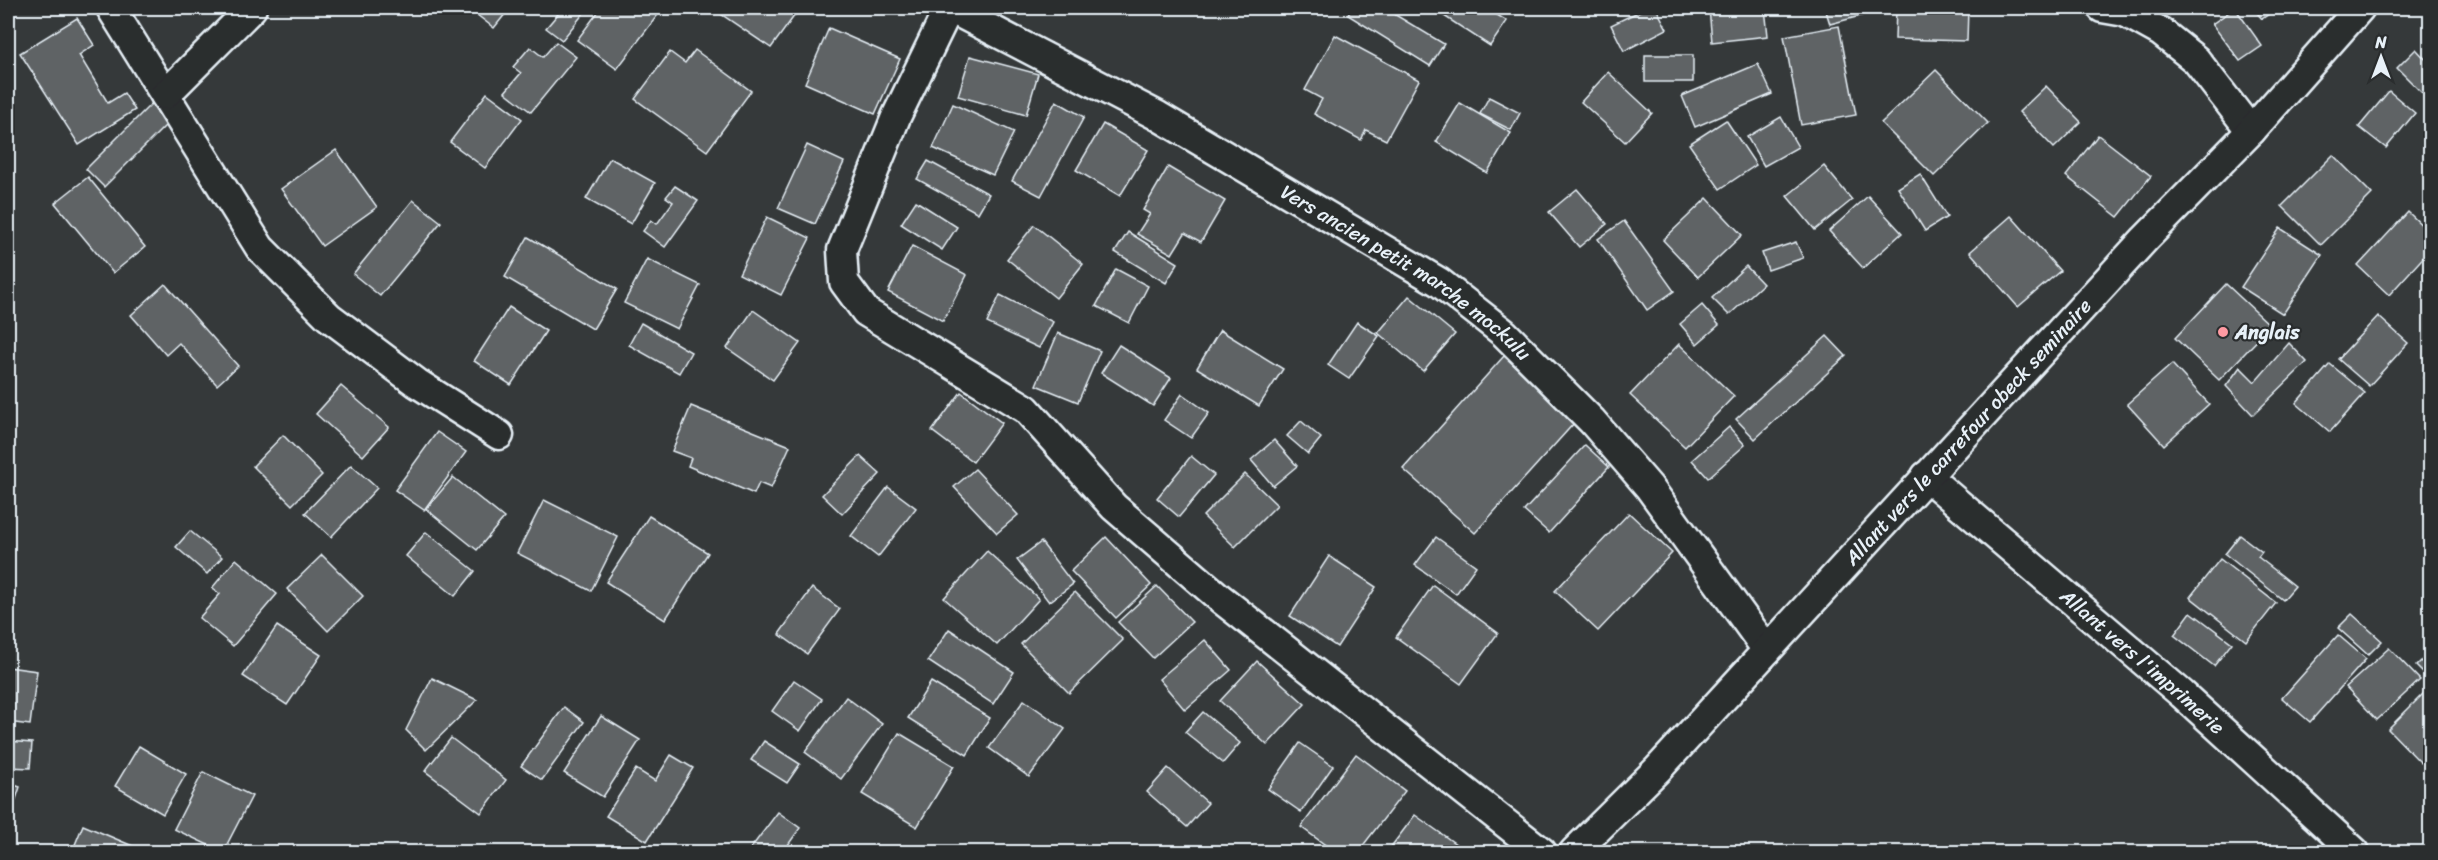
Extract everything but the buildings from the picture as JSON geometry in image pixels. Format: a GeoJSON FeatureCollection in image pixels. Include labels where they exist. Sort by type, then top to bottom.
{"type":"FeatureCollection","features":[{"type":"Feature","properties":{"kind":"street"},"geometry":{"type":"LineString","coordinates":[[111,8],[260,248],[329,317],[417,383],[499,435]]}},
{"type":"Feature","properties":{"kind":"street"},"geometry":{"type":"LineString","coordinates":[[165,95],[252,8]]}},
{"type":"Feature","properties":{"kind":"street"},"geometry":{"type":"LineString","coordinates":[[949,8],[896,117],[842,250],[844,282],[866,312],[1026,409],[1114,507],[1221,599],[1542,852]]}},
{"type":"Feature","properties":{"kind":"street","name":"Vers ancien petit marche mockulu"},"geometry":{"type":"LineString","coordinates":[[949,8],[1158,116],[1438,282],[1494,326],[1592,421],[1649,487],[1767,650]]}},
{"type":"Feature","properties":{"kind":"street"},"geometry":{"type":"LineString","coordinates":[[2102,8],[2125,12],[2161,32],[2196,60],[2251,131]]}},
{"type":"Feature","properties":{"kind":"street","name":"Allant vers le carrefour obeck seminaire"},"geometry":{"type":"LineString","coordinates":[[1574,852],[1658,769],[2145,239],[2251,131],[2360,8]]}},
{"type":"Feature","properties":{"kind":"street","name":"Allant vers l'imprimerie"},"geometry":{"type":"LineString","coordinates":[[1926,476],[2182,694],[2355,852]]}},
{"type":"Feature","properties":{"kind":"place","name":"Anglais"},"geometry":{"type":"Point","coordinates":[2223,332]}}]}
